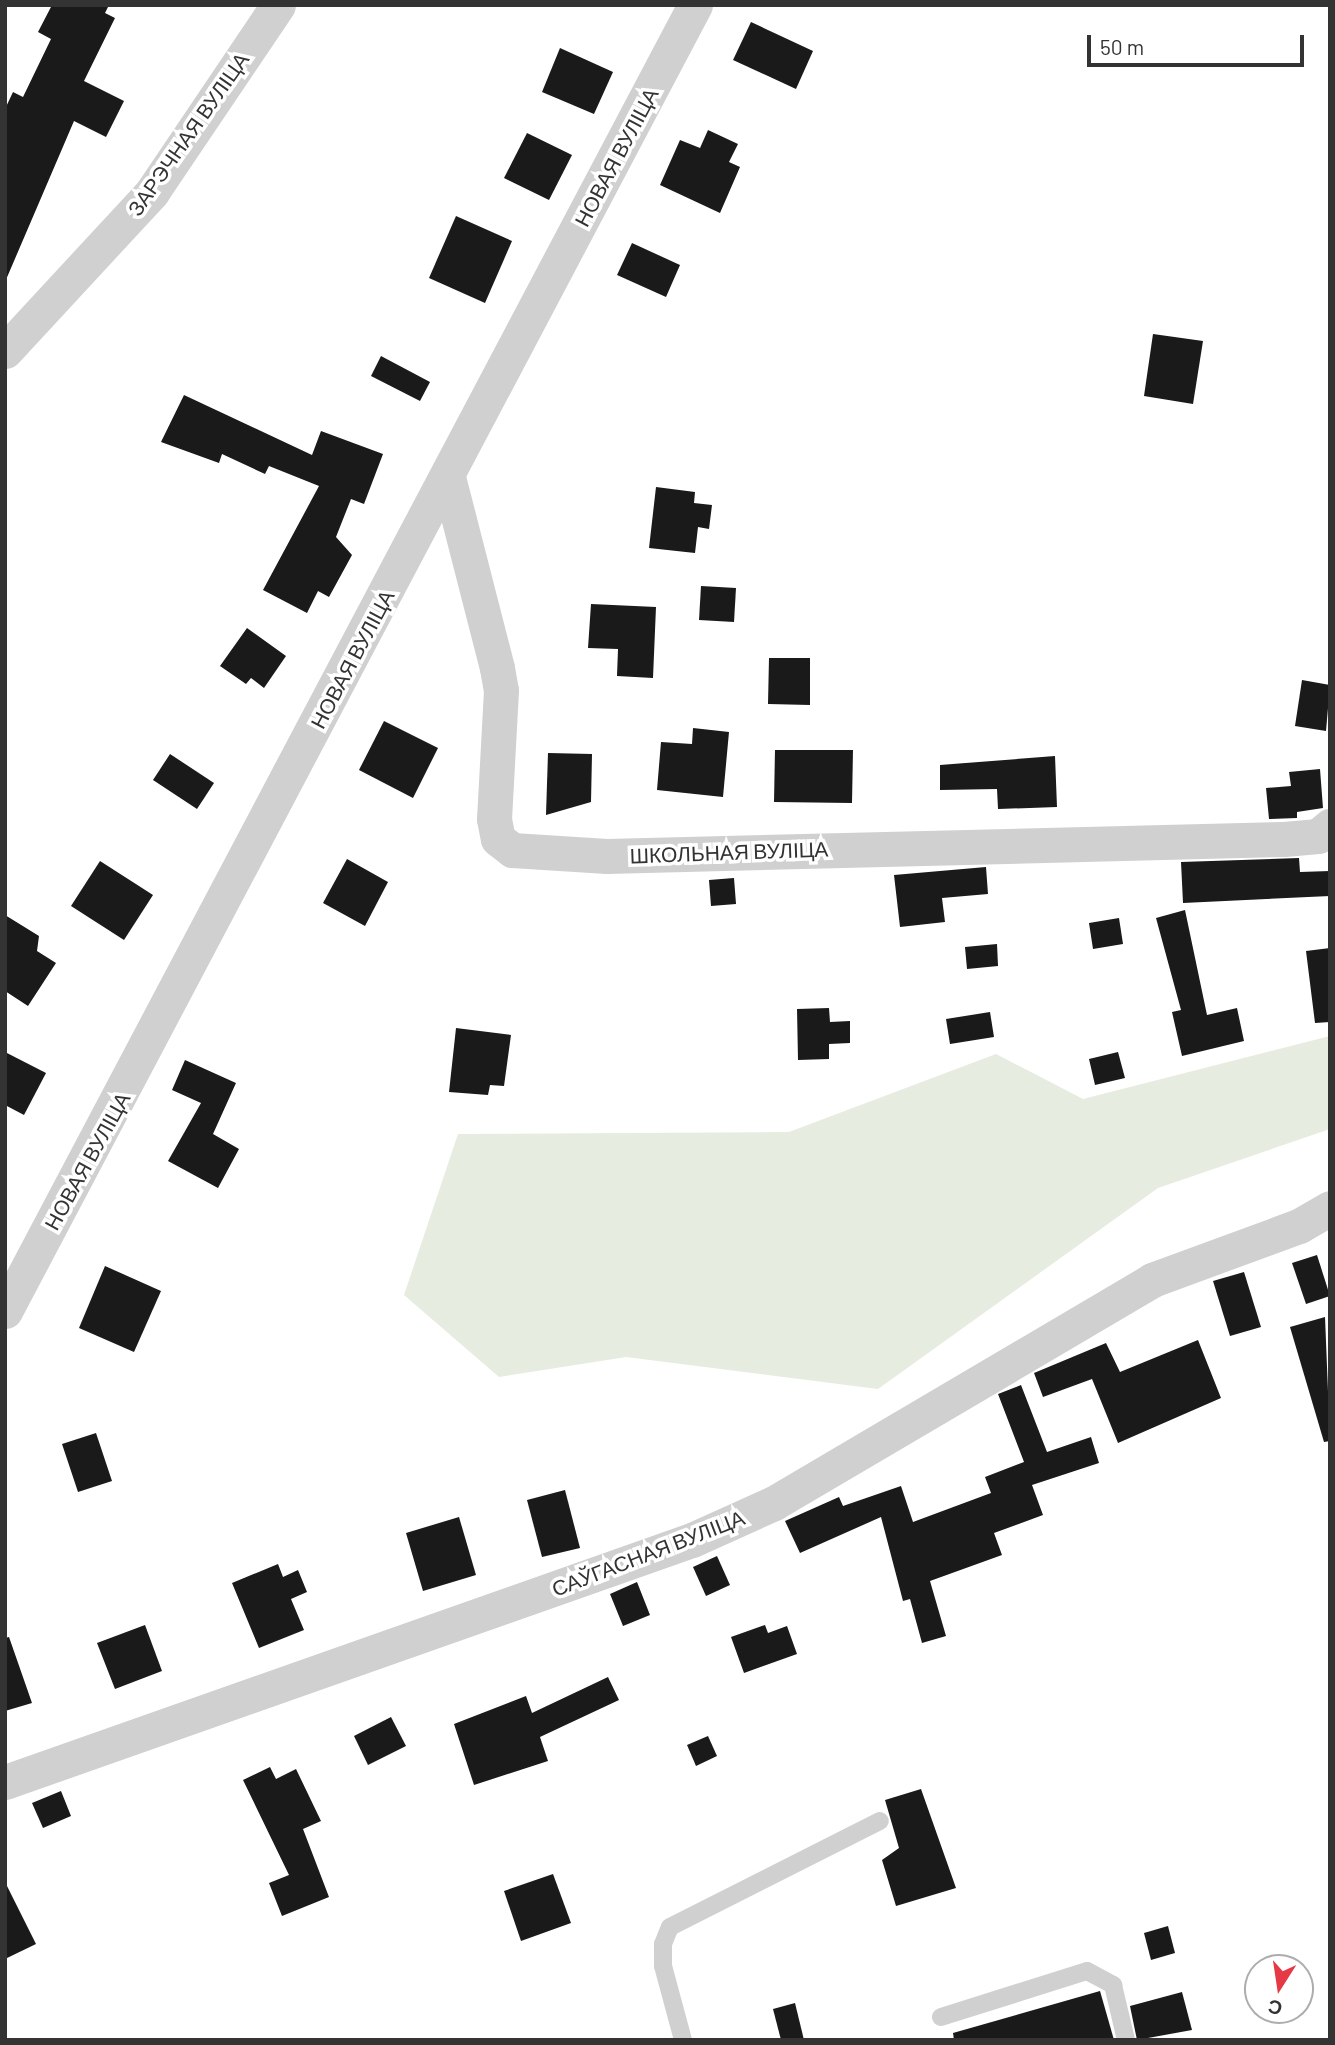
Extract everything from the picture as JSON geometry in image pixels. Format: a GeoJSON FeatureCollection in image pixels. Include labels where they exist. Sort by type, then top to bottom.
{"type":"FeatureCollection","features":[{"type":"Feature","properties":{"kind":"street","name":"ЗАРЭЧНАЯ ВУЛІЦА"},"geometry":{"type":"LineString","coordinates":[[5,351],[152,192],[278,5]]}},
{"type":"Feature","properties":{"kind":"street","name":"НОВАЯ ВУЛІЦА"},"geometry":{"type":"LineString","coordinates":[[5,1311],[695,5]]}},
{"type":"Feature","properties":{"kind":"street","name":"ШКОЛЬНАЯ ВУЛІЦА"},"geometry":{"type":"LineString","coordinates":[[447,477],[497,667],[501,690],[494,819],[498,839],[512,850],[607,856],[1284,839],[1318,836],[1330,826]]}},
{"type":"Feature","properties":{"kind":"street","name":"САЎГАСНАЯ ВУЛІЦА"},"geometry":{"type":"LineString","coordinates":[[5,1782],[692,1541],[774,1503],[1152,1280],[1299,1226],[1330,1208]]}},
{"type":"Feature","properties":{"kind":"lane"},"geometry":{"type":"LineString","coordinates":[[683,2040],[663,1966],[663,1944],[670,1927],[880,1821]]}},
{"type":"Feature","properties":{"kind":"lane"},"geometry":{"type":"LineString","coordinates":[[941,2017],[1087,1971],[1112,1985],[1126,2040]]}},
{"type":"Feature","properties":{"kind":"shaded area"},"geometry":{"type":"Polygon","coordinates":[[[1330,1036],[1330,1129],[1158,1188],[878,1389],[626,1357],[499,1377],[404,1295],[458,1134],[789,1132],[996,1054],[1083,1099],[1330,1036]]]}},
{"type":"Feature","properties":{"kind":"building"},"geometry":{"type":"Polygon","coordinates":[[[52,5],[109,5],[105,13],[115,18],[84,81],[124,101],[106,137],[74,121],[5,282],[5,109],[13,92],[23,97],[51,39],[38,32],[52,5]]]}},
{"type":"Feature","properties":{"kind":"building"},"geometry":{"type":"Polygon","coordinates":[[[751,22],[813,51],[796,89],[733,60],[751,22]]]}},
{"type":"Feature","properties":{"kind":"building"},"geometry":{"type":"Polygon","coordinates":[[[560,48],[613,72],[594,114],[542,92],[560,48]]]}},
{"type":"Feature","properties":{"kind":"building"},"geometry":{"type":"Polygon","coordinates":[[[708,130],[738,144],[729,162],[740,167],[720,213],[660,185],[680,140],[700,148],[708,130]]]}},
{"type":"Feature","properties":{"kind":"building"},"geometry":{"type":"Polygon","coordinates":[[[527,133],[572,155],[549,200],[504,178],[527,133]]]}},
{"type":"Feature","properties":{"kind":"building"},"geometry":{"type":"Polygon","coordinates":[[[456,216],[512,241],[485,303],[429,278],[456,216]]]}},
{"type":"Feature","properties":{"kind":"building"},"geometry":{"type":"Polygon","coordinates":[[[632,243],[680,265],[666,297],[617,275],[632,243]]]}},
{"type":"Feature","properties":{"kind":"building"},"geometry":{"type":"Polygon","coordinates":[[[1153,334],[1203,341],[1193,404],[1144,396],[1153,334]]]}},
{"type":"Feature","properties":{"kind":"building"},"geometry":{"type":"Polygon","coordinates":[[[381,356],[430,382],[420,401],[371,376],[381,356]]]}},
{"type":"Feature","properties":{"kind":"building"},"geometry":{"type":"Polygon","coordinates":[[[184,395],[312,455],[321,431],[383,454],[364,504],[351,499],[336,537],[352,555],[329,597],[318,591],[307,613],[263,590],[319,486],[269,466],[265,474],[222,454],[219,463],[161,442],[184,395]]]}},
{"type":"Feature","properties":{"kind":"building"},"geometry":{"type":"Polygon","coordinates":[[[656,487],[695,492],[694,503],[712,505],[709,529],[698,527],[695,553],[649,548],[656,487]]]}},
{"type":"Feature","properties":{"kind":"building"},"geometry":{"type":"Polygon","coordinates":[[[701,586],[736,588],[734,622],[699,620],[701,586]]]}},
{"type":"Feature","properties":{"kind":"building"},"geometry":{"type":"Polygon","coordinates":[[[591,604],[656,607],[653,678],[617,676],[618,649],[588,648],[591,604]]]}},
{"type":"Feature","properties":{"kind":"building"},"geometry":{"type":"Polygon","coordinates":[[[247,628],[286,656],[264,688],[251,678],[246,684],[220,666],[247,628]]]}},
{"type":"Feature","properties":{"kind":"building"},"geometry":{"type":"Polygon","coordinates":[[[769,658],[810,658],[810,705],[768,704],[769,658]]]}},
{"type":"Feature","properties":{"kind":"building"},"geometry":{"type":"Polygon","coordinates":[[[1302,680],[1330,685],[1326,731],[1295,726],[1302,680]]]}},
{"type":"Feature","properties":{"kind":"building"},"geometry":{"type":"Polygon","coordinates":[[[384,721],[438,748],[413,798],[359,770],[384,721]]]}},
{"type":"Feature","properties":{"kind":"building"},"geometry":{"type":"Polygon","coordinates":[[[693,728],[729,732],[723,797],[657,790],[661,742],[692,744],[693,728]]]}},
{"type":"Feature","properties":{"kind":"building"},"geometry":{"type":"Polygon","coordinates":[[[775,750],[853,750],[852,803],[774,802],[775,750]]]}},
{"type":"Feature","properties":{"kind":"building"},"geometry":{"type":"Polygon","coordinates":[[[548,753],[592,754],[591,802],[546,815],[548,753]]]}},
{"type":"Feature","properties":{"kind":"building"},"geometry":{"type":"Polygon","coordinates":[[[170,754],[214,783],[197,809],[153,780],[170,754]]]}},
{"type":"Feature","properties":{"kind":"building"},"geometry":{"type":"Polygon","coordinates":[[[1055,756],[1057,807],[998,809],[997,789],[940,790],[940,765],[1055,756]]]}},
{"type":"Feature","properties":{"kind":"building"},"geometry":{"type":"Polygon","coordinates":[[[1320,769],[1323,808],[1297,812],[1297,818],[1269,819],[1266,788],[1291,786],[1289,772],[1320,769]]]}},
{"type":"Feature","properties":{"kind":"building"},"geometry":{"type":"Polygon","coordinates":[[[1299,858],[1300,872],[1330,871],[1330,896],[1183,903],[1181,862],[1299,858]]]}},
{"type":"Feature","properties":{"kind":"building"},"geometry":{"type":"Polygon","coordinates":[[[347,859],[388,882],[365,926],[323,903],[347,859]]]}},
{"type":"Feature","properties":{"kind":"building"},"geometry":{"type":"Polygon","coordinates":[[[100,861],[153,895],[124,940],[71,906],[100,861]]]}},
{"type":"Feature","properties":{"kind":"building"},"geometry":{"type":"Polygon","coordinates":[[[986,867],[988,894],[942,898],[945,922],[900,927],[894,875],[986,867]]]}},
{"type":"Feature","properties":{"kind":"building"},"geometry":{"type":"Polygon","coordinates":[[[734,878],[736,904],[711,906],[709,880],[734,878]]]}},
{"type":"Feature","properties":{"kind":"building"},"geometry":{"type":"Polygon","coordinates":[[[1185,910],[1207,1015],[1237,1008],[1244,1041],[1182,1056],[1172,1012],[1181,1010],[1156,918],[1185,910]]]}},
{"type":"Feature","properties":{"kind":"building"},"geometry":{"type":"Polygon","coordinates":[[[5,915],[39,936],[37,951],[56,963],[28,1006],[5,991],[5,915]]]}},
{"type":"Feature","properties":{"kind":"building"},"geometry":{"type":"Polygon","coordinates":[[[1119,918],[1123,944],[1093,949],[1089,923],[1119,918]]]}},
{"type":"Feature","properties":{"kind":"building"},"geometry":{"type":"Polygon","coordinates":[[[997,944],[998,966],[967,969],[965,947],[997,944]]]}},
{"type":"Feature","properties":{"kind":"building"},"geometry":{"type":"Polygon","coordinates":[[[1330,948],[1330,1022],[1315,1023],[1306,951],[1330,948]]]}},
{"type":"Feature","properties":{"kind":"building"},"geometry":{"type":"Polygon","coordinates":[[[829,1008],[830,1022],[850,1021],[850,1043],[829,1044],[829,1059],[798,1060],[797,1009],[829,1008]]]}},
{"type":"Feature","properties":{"kind":"building"},"geometry":{"type":"Polygon","coordinates":[[[990,1012],[994,1037],[950,1044],[946,1019],[990,1012]]]}},
{"type":"Feature","properties":{"kind":"building"},"geometry":{"type":"Polygon","coordinates":[[[456,1028],[511,1035],[504,1086],[490,1085],[488,1095],[449,1092],[456,1028]]]}},
{"type":"Feature","properties":{"kind":"building"},"geometry":{"type":"Polygon","coordinates":[[[5,1052],[46,1073],[24,1115],[5,1105],[5,1052]]]}},
{"type":"Feature","properties":{"kind":"building"},"geometry":{"type":"Polygon","coordinates":[[[1118,1052],[1125,1078],[1095,1085],[1089,1059],[1118,1052]]]}},
{"type":"Feature","properties":{"kind":"building"},"geometry":{"type":"Polygon","coordinates":[[[185,1060],[236,1083],[213,1134],[239,1149],[218,1188],[168,1161],[201,1103],[172,1090],[185,1060]]]}},
{"type":"Feature","properties":{"kind":"building"},"geometry":{"type":"Polygon","coordinates":[[[1317,1255],[1330,1296],[1306,1304],[1292,1263],[1317,1255]]]}},
{"type":"Feature","properties":{"kind":"building"},"geometry":{"type":"Polygon","coordinates":[[[105,1266],[161,1291],[134,1352],[79,1328],[105,1266]]]}},
{"type":"Feature","properties":{"kind":"building"},"geometry":{"type":"Polygon","coordinates":[[[1244,1272],[1261,1327],[1230,1336],[1213,1281],[1244,1272]]]}},
{"type":"Feature","properties":{"kind":"building"},"geometry":{"type":"Polygon","coordinates":[[[1325,1317],[1330,1441],[1324,1442],[1290,1327],[1325,1317]]]}},
{"type":"Feature","properties":{"kind":"building"},"geometry":{"type":"Polygon","coordinates":[[[1198,1340],[1221,1398],[1118,1443],[1092,1379],[1043,1397],[1034,1373],[1106,1343],[1120,1372],[1198,1340]]]}},
{"type":"Feature","properties":{"kind":"building"},"geometry":{"type":"Polygon","coordinates":[[[1021,1385],[1047,1452],[1091,1437],[1099,1463],[1032,1485],[1043,1515],[994,1533],[1002,1555],[930,1581],[946,1636],[922,1643],[910,1599],[903,1601],[881,1517],[800,1553],[785,1521],[839,1497],[843,1506],[901,1486],[913,1522],[991,1493],[985,1477],[1024,1462],[998,1394],[1021,1385]]]}},
{"type":"Feature","properties":{"kind":"building"},"geometry":{"type":"Polygon","coordinates":[[[96,1433],[112,1481],[78,1492],[62,1444],[96,1433]]]}},
{"type":"Feature","properties":{"kind":"building"},"geometry":{"type":"Polygon","coordinates":[[[565,1490],[580,1548],[542,1557],[527,1500],[565,1490]]]}},
{"type":"Feature","properties":{"kind":"building"},"geometry":{"type":"Polygon","coordinates":[[[459,1517],[476,1575],[423,1591],[406,1533],[459,1517]]]}},
{"type":"Feature","properties":{"kind":"building"},"geometry":{"type":"Polygon","coordinates":[[[717,1556],[730,1585],[706,1596],[693,1567],[717,1556]]]}},
{"type":"Feature","properties":{"kind":"building"},"geometry":{"type":"Polygon","coordinates":[[[278,1564],[283,1577],[298,1570],[307,1592],[291,1599],[304,1630],[259,1648],[232,1583],[278,1564]]]}},
{"type":"Feature","properties":{"kind":"building"},"geometry":{"type":"Polygon","coordinates":[[[637,1582],[650,1615],[623,1626],[610,1594],[637,1582]]]}},
{"type":"Feature","properties":{"kind":"building"},"geometry":{"type":"Polygon","coordinates":[[[145,1625],[162,1671],[115,1689],[97,1643],[145,1625]]]}},
{"type":"Feature","properties":{"kind":"building"},"geometry":{"type":"Polygon","coordinates":[[[765,1625],[768,1633],[787,1626],[797,1654],[744,1673],[731,1637],[765,1625]]]}},
{"type":"Feature","properties":{"kind":"building"},"geometry":{"type":"Polygon","coordinates":[[[9,1637],[32,1703],[5,1711],[5,1638],[9,1637]]]}},
{"type":"Feature","properties":{"kind":"building"},"geometry":{"type":"Polygon","coordinates":[[[608,1677],[619,1700],[540,1737],[548,1761],[474,1785],[454,1724],[526,1696],[532,1713],[608,1677]]]}},
{"type":"Feature","properties":{"kind":"building"},"geometry":{"type":"Polygon","coordinates":[[[391,1717],[406,1746],[368,1765],[354,1736],[391,1717]]]}},
{"type":"Feature","properties":{"kind":"building"},"geometry":{"type":"Polygon","coordinates":[[[708,1736],[717,1756],[696,1766],[687,1745],[708,1736]]]}},
{"type":"Feature","properties":{"kind":"building"},"geometry":{"type":"Polygon","coordinates":[[[270,1767],[276,1779],[296,1769],[321,1821],[303,1829],[329,1897],[282,1916],[269,1883],[289,1875],[243,1780],[270,1767]]]}},
{"type":"Feature","properties":{"kind":"building"},"geometry":{"type":"Polygon","coordinates":[[[921,1789],[956,1888],[896,1906],[882,1860],[899,1848],[885,1800],[921,1789]]]}},
{"type":"Feature","properties":{"kind":"building"},"geometry":{"type":"Polygon","coordinates":[[[61,1791],[71,1816],[43,1828],[32,1803],[61,1791]]]}},
{"type":"Feature","properties":{"kind":"building"},"geometry":{"type":"Polygon","coordinates":[[[553,1874],[571,1923],[521,1941],[504,1891],[553,1874]]]}},
{"type":"Feature","properties":{"kind":"building"},"geometry":{"type":"Polygon","coordinates":[[[5,1882],[36,1944],[5,1959],[5,1882]]]}},
{"type":"Feature","properties":{"kind":"building"},"geometry":{"type":"Polygon","coordinates":[[[1168,1926],[1175,1953],[1151,1960],[1144,1933],[1168,1926]]]}},
{"type":"Feature","properties":{"kind":"building"},"geometry":{"type":"Polygon","coordinates":[[[1100,1991],[1114,2040],[954,2040],[953,2033],[1100,1991]]]}},
{"type":"Feature","properties":{"kind":"building"},"geometry":{"type":"Polygon","coordinates":[[[1182,1992],[1192,2030],[1137,2040],[1130,2006],[1182,1992]]]}},
{"type":"Feature","properties":{"kind":"building"},"geometry":{"type":"Polygon","coordinates":[[[795,2003],[804,2040],[781,2040],[773,2009],[795,2003]]]}}]}
